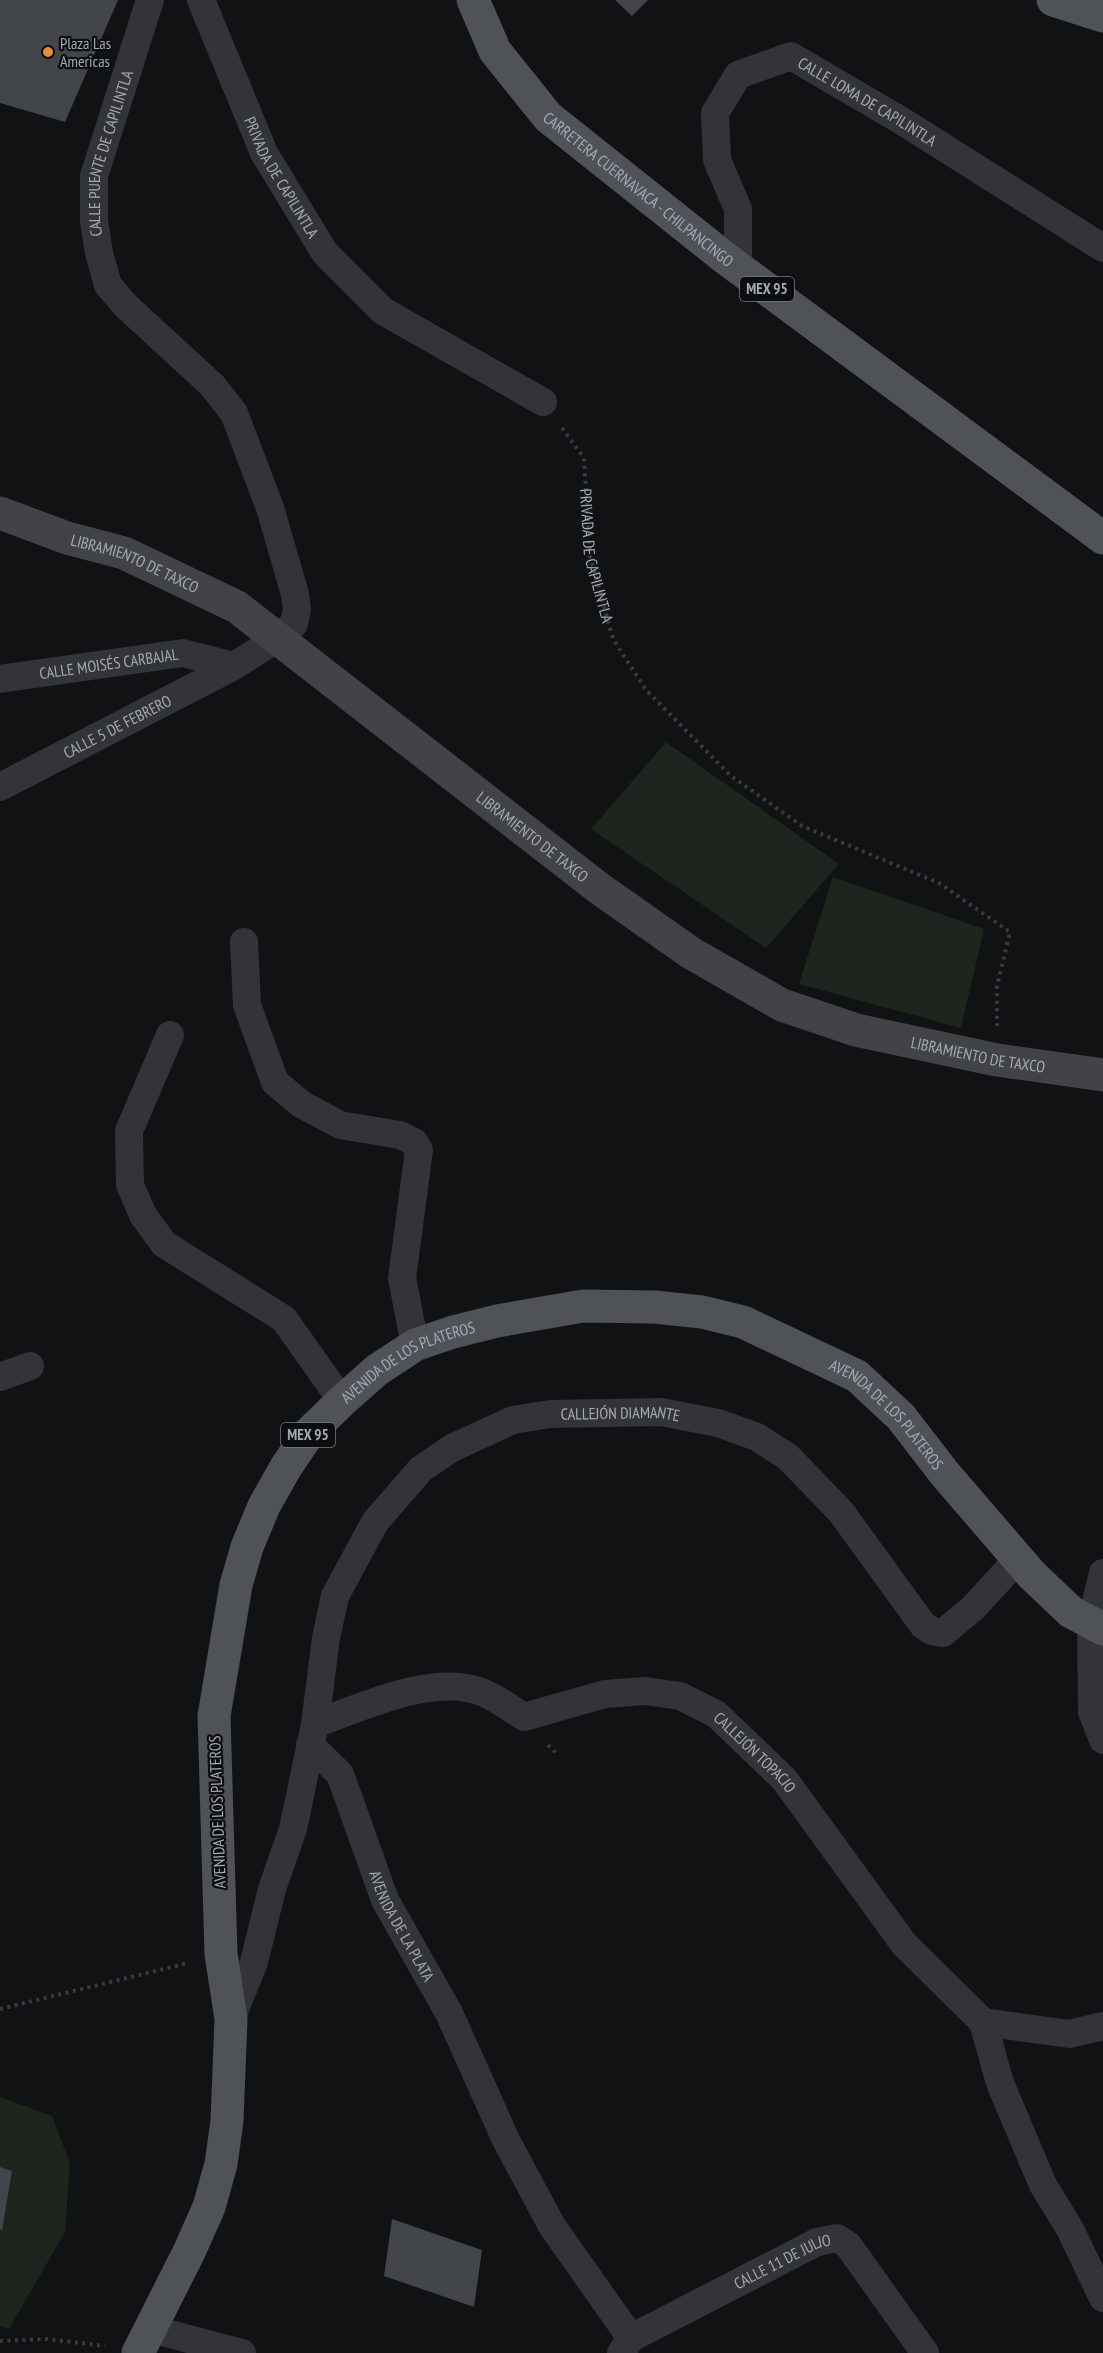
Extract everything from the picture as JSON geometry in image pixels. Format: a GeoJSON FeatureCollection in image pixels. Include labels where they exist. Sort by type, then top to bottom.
{"type":"FeatureCollection","features":[{"type":"Feature","properties":{"kind":"main road","name":"CARRETERA CUERNAVACA - CHILPANCINGO"},"geometry":{"type":"LineString","coordinates":[[473,0],[495,51],[548,117],[738,267],[1103,538]]}},
{"type":"Feature","properties":{"kind":"main road"},"geometry":{"type":"LineString","coordinates":[[1053,0],[1103,16]]}},
{"type":"Feature","properties":{"kind":"main road","name":"LIBRAMIENTO DE TAXCO"},"geometry":{"type":"LineString","coordinates":[[0,513],[66,538],[124,553],[237,607],[600,889],[691,953],[782,1005],[856,1030],[997,1060],[1103,1075]]}},
{"type":"Feature","properties":{"kind":"main road","name":"AVENIDA DE LOS PLATEROS"},"geometry":{"type":"LineString","coordinates":[[144,2341],[193,2243],[208,2207],[221,2164],[227,2121],[231,2019],[221,1954],[214,1716],[230,1632],[236,1585],[247,1546],[264,1506],[309,1433],[342,1401],[415,1345],[497,1321],[583,1306],[655,1307],[702,1312],[743,1322],[857,1376],[901,1418],[1017,1560],[1071,1612],[1097,1626]]}},
{"type":"Feature","properties":{"kind":"street","name":"CALLE PUENTE DE CAPILINTLA"},"geometry":{"type":"LineString","coordinates":[[150,0],[94,176],[94,222],[99,253],[108,285],[126,306],[212,385],[234,413],[270,508],[295,594],[297,609],[294,624],[278,638]]}},
{"type":"Feature","properties":{"kind":"street","name":"PRIVADA DE CAPILINTLA"},"geometry":{"type":"LineString","coordinates":[[201,0],[264,153],[326,254],[383,311],[543,402]]}},
{"type":"Feature","properties":{"kind":"street","name":"CALLE LOMA DE CAPILINTLA"},"geometry":{"type":"LineString","coordinates":[[738,267],[738,209],[717,160],[715,113],[738,75],[791,56],[902,121],[1103,248]]}},
{"type":"Feature","properties":{"kind":"street"},"geometry":{"type":"LineString","coordinates":[[234,666],[278,638]]}},
{"type":"Feature","properties":{"kind":"street","name":"CALLE MOISÉS CARBAJAL"},"geometry":{"type":"LineString","coordinates":[[0,679],[183,653],[234,666]]}},
{"type":"Feature","properties":{"kind":"street","name":"CALLE 5 DE FEBRERO"},"geometry":{"type":"LineString","coordinates":[[0,787],[234,666]]}},
{"type":"Feature","properties":{"kind":"street"},"geometry":{"type":"LineString","coordinates":[[244,942],[247,1005],[275,1082],[301,1104],[340,1125],[400,1135],[414,1142],[419,1150],[402,1278],[415,1345]]}},
{"type":"Feature","properties":{"kind":"street"},"geometry":{"type":"LineString","coordinates":[[170,1035],[129,1131],[130,1185],[143,1215],[164,1244],[284,1319],[342,1401]]}},
{"type":"Feature","properties":{"kind":"street"},"geometry":{"type":"LineString","coordinates":[[0,1377],[30,1366]]}},
{"type":"Feature","properties":{"kind":"street","name":"CALLEJÓN DIAMANTE"},"geometry":{"type":"LineString","coordinates":[[313,1735],[326,1638],[335,1596],[375,1522],[421,1469],[452,1448],[513,1420],[550,1414],[661,1412],[718,1423],[757,1437],[788,1457],[841,1512],[923,1625],[932,1631],[943,1633],[973,1608],[1017,1560]]}},
{"type":"Feature","properties":{"kind":"street"},"geometry":{"type":"LineString","coordinates":[[1103,1573],[1097,1626],[1092,1712],[1103,1740]]}},
{"type":"Feature","properties":{"kind":"street","name":"CALLEJÓN TOPACIO"},"geometry":{"type":"LineString","coordinates":[[313,1735],[402,1695],[450,1685],[484,1693],[524,1717],[604,1694],[645,1691],[680,1696],[716,1714],[784,1779],[903,1944],[983,2022]]}},
{"type":"Feature","properties":{"kind":"street"},"geometry":{"type":"LineString","coordinates":[[231,2019],[254,1962],[272,1889],[293,1829],[313,1735]]}},
{"type":"Feature","properties":{"kind":"street","name":"AVENIDA DE LA PLATA"},"geometry":{"type":"LineString","coordinates":[[313,1735],[340,1774],[385,1900],[449,2013],[506,2140],[547,2216],[626,2345]]}},
{"type":"Feature","properties":{"kind":"street"},"geometry":{"type":"LineString","coordinates":[[1103,2026],[1069,2034],[983,2022],[1000,2083],[1043,2185],[1070,2229],[1103,2298]]}},
{"type":"Feature","properties":{"kind":"street","name":"CALLE 11 DE JULIO"},"geometry":{"type":"LineString","coordinates":[[626,2345],[817,2242],[837,2238],[848,2245],[925,2353]]}},
{"type":"Feature","properties":{"kind":"street"},"geometry":{"type":"LineString","coordinates":[[144,2341],[242,2353]]}},
{"type":"Feature","properties":{"kind":"path","name":"PRIVADA DE CAPILINTLA"},"geometry":{"type":"LineString","coordinates":[[543,402],[584,458],[590,556],[613,639],[645,690],[731,776],[802,826],[939,883],[1010,932],[997,986],[997,1060]]}},
{"type":"Feature","properties":{"kind":"path"},"geometry":{"type":"LineString","coordinates":[[0,2009],[221,1954]]}},
{"type":"Feature","properties":{"kind":"path"},"geometry":{"type":"LineString","coordinates":[[0,2341],[47,2338],[106,2346],[144,2341]]}},
{"type":"Feature","properties":{"kind":"shaded area"},"geometry":{"type":"Polygon","coordinates":[[[666,742],[839,864],[766,948],[591,829],[666,742]]]}},
{"type":"Feature","properties":{"kind":"shaded area"},"geometry":{"type":"Polygon","coordinates":[[[833,877],[984,929],[961,1028],[799,984],[833,877]]]}},
{"type":"Feature","properties":{"kind":"shaded area"},"geometry":{"type":"Polygon","coordinates":[[[0,2097],[52,2116],[70,2163],[65,2232],[9,2329],[0,2326],[0,2097]]]}},
{"type":"Feature","properties":{"kind":"building","name":"Plaza Las Americas"},"geometry":{"type":"Polygon","coordinates":[[[0,0],[118,0],[65,122],[0,103],[0,0]]]}},
{"type":"Feature","properties":{"kind":"building"},"geometry":{"type":"Polygon","coordinates":[[[615,0],[648,0],[632,16],[615,0]]]}},
{"type":"Feature","properties":{"kind":"building"},"geometry":{"type":"Polygon","coordinates":[[[0,2167],[12,2171],[2,2230],[0,2229],[0,2167]]]}},
{"type":"Feature","properties":{"kind":"building"},"geometry":{"type":"Polygon","coordinates":[[[392,2219],[482,2250],[474,2307],[384,2276],[392,2219]]]}},
{"type":"Feature","properties":{"kind":"place","name":"Plaza Las Americas"},"geometry":{"type":"Point","coordinates":[48,52]}}]}
